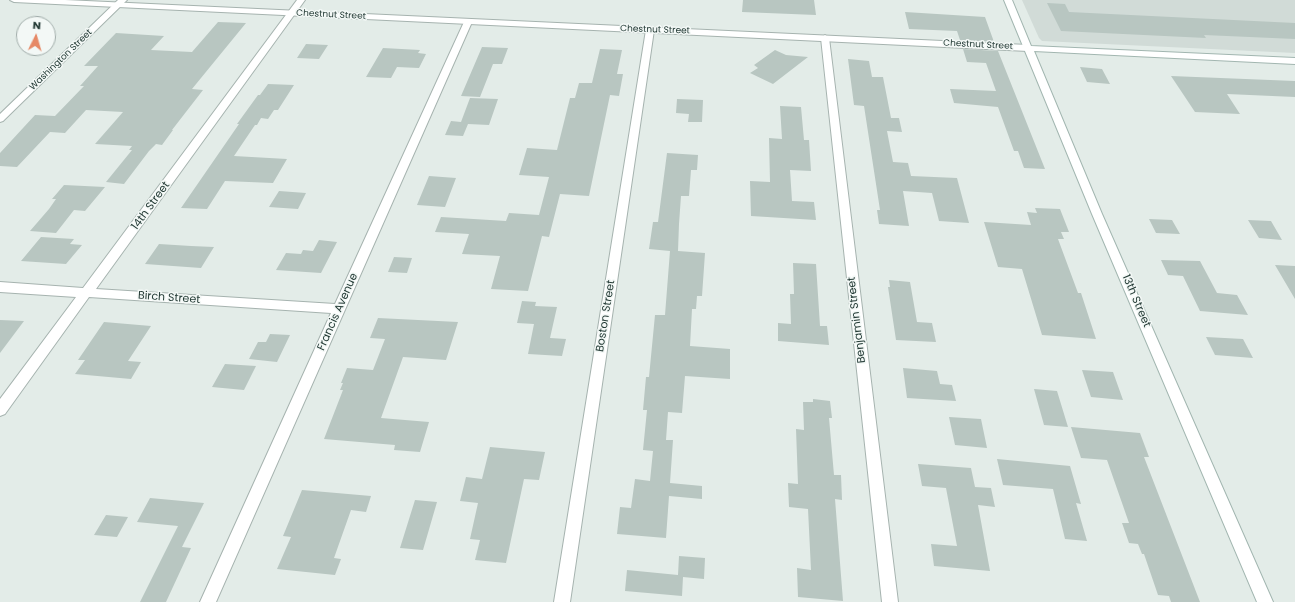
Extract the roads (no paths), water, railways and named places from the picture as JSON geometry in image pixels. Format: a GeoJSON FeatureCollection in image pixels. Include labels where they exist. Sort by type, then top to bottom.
{"type":"FeatureCollection","features":[{"type":"Feature","properties":{"kind":"street","name":"Chestnut Street"},"geometry":{"type":"LineString","coordinates":[[14,0],[120,2],[468,22],[1295,61]]}},
{"type":"Feature","properties":{"kind":"street","name":"14th Street"},"geometry":{"type":"LineString","coordinates":[[0,410],[301,0]]}},
{"type":"Feature","properties":{"kind":"street","name":"13th Street"},"geometry":{"type":"LineString","coordinates":[[1008,0],[1265,602]]}},
{"type":"Feature","properties":{"kind":"street","name":"Washington Street"},"geometry":{"type":"LineString","coordinates":[[0,119],[120,2]]}},
{"type":"Feature","properties":{"kind":"street","name":"Francis Avenue"},"geometry":{"type":"LineString","coordinates":[[208,602],[468,22]]}},
{"type":"Feature","properties":{"kind":"street","name":"Boston Street"},"geometry":{"type":"LineString","coordinates":[[562,602],[650,30]]}},
{"type":"Feature","properties":{"kind":"street","name":"Benjamin Street"},"geometry":{"type":"LineString","coordinates":[[825,38],[890,602]]}},
{"type":"Feature","properties":{"kind":"street","name":"Birch Street"},"geometry":{"type":"LineString","coordinates":[[0,288],[339,309]]}}]}
